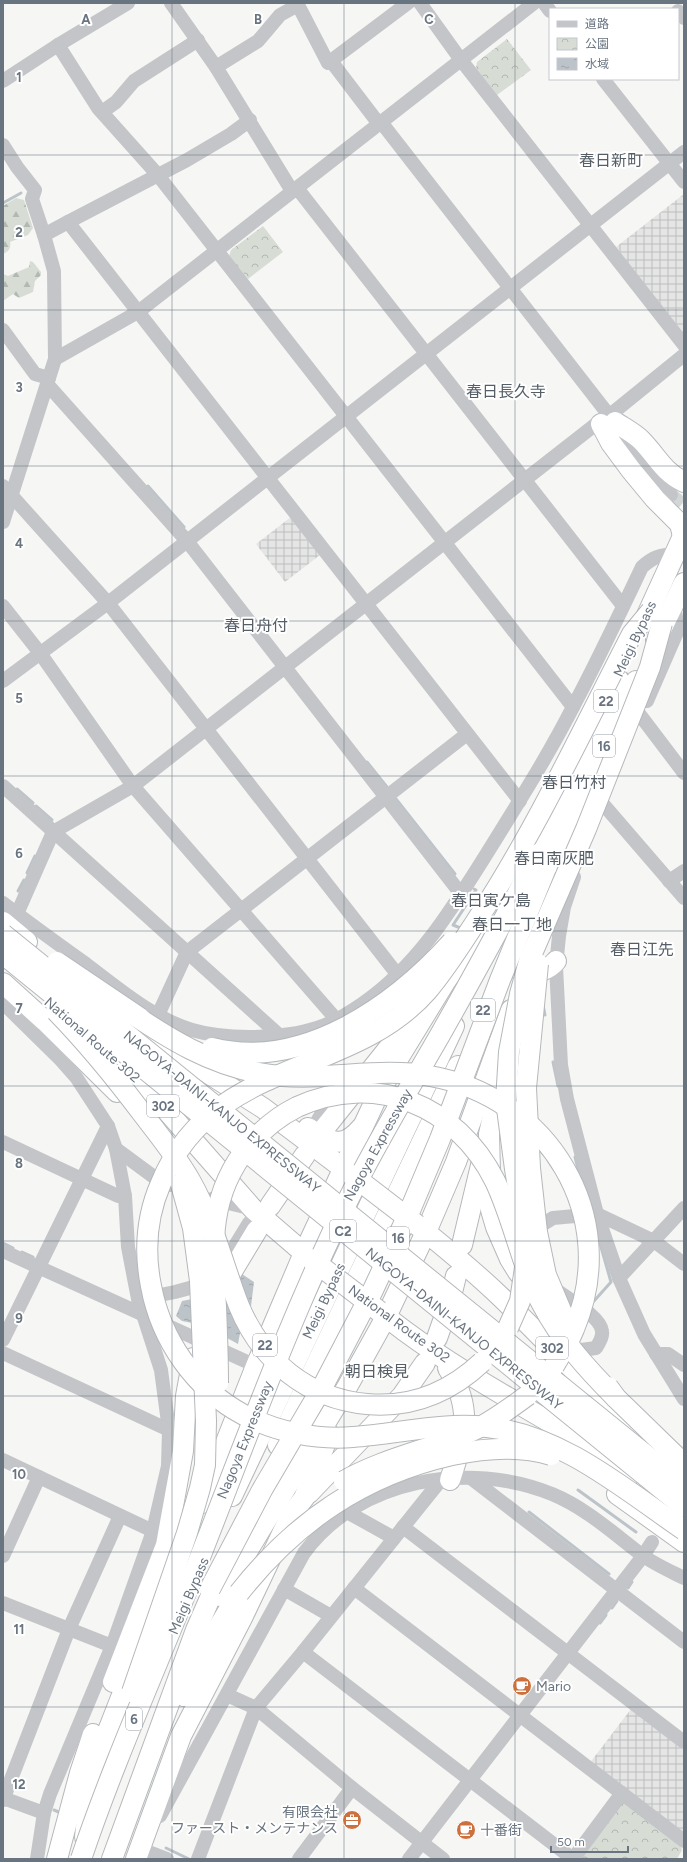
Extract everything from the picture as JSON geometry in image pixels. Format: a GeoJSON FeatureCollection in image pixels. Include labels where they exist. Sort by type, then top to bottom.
{"type":"FeatureCollection","features":[{"type":"Feature","properties":{"kind":"highway"},"geometry":{"type":"LineString","coordinates":[[606,417],[638,437],[663,468],[669,473],[678,489]]}},
{"type":"Feature","properties":{"kind":"highway"},"geometry":{"type":"LineString","coordinates":[[606,417],[611,443],[655,499],[680,524],[681,541]]}},
{"type":"Feature","properties":{"kind":"highway","name":"Nagoya Expressway"},"geometry":{"type":"LineString","coordinates":[[104,1859],[130,1768],[143,1734],[210,1589],[262,1490],[323,1386],[372,1292],[408,1215],[440,1139],[500,980],[543,875],[656,617],[681,541]]}},
{"type":"Feature","properties":{"kind":"highway","name":"Meigi Bypass"},"geometry":{"type":"LineString","coordinates":[[83,1859],[190,1588],[520,865],[681,541]]}},
{"type":"Feature","properties":{"kind":"highway","name":"Nagoya Expressway"},"geometry":{"type":"LineString","coordinates":[[83,1859],[104,1797],[136,1713],[191,1580],[280,1353],[327,1244],[349,1198],[390,1121],[480,965],[525,880],[656,617],[684,576]]}},
{"type":"Feature","properties":{"kind":"highway","name":"Meigi Bypass"},"geometry":{"type":"LineString","coordinates":[[112,1859],[196,1630],[268,1465],[409,1171],[614,725],[684,583]]}},
{"type":"Feature","properties":{"kind":"highway"},"geometry":{"type":"LineString","coordinates":[[617,1484],[554,1446],[533,1437],[512,1431],[468,1425],[332,1438],[290,1432],[252,1419],[228,1406],[210,1391],[192,1374],[178,1356],[159,1319],[150,1281],[148,1233],[151,1211],[164,1174],[184,1142],[213,1113],[245,1091],[282,1072],[354,1043],[391,1023],[405,1014],[429,989],[483,911],[520,865],[546,803],[632,634],[656,617]]}},
{"type":"Feature","properties":{"kind":"highway"},"geometry":{"type":"LineString","coordinates":[[3,963],[48,1003],[82,1038],[110,1071],[181,1166],[200,1202],[240,1308],[262,1345],[282,1368],[293,1378],[314,1390],[334,1398],[360,1404],[401,1404],[428,1397],[444,1390],[468,1375],[494,1348],[508,1328],[521,1293],[526,1261],[526,1237],[507,1109],[509,1052],[520,994],[530,958],[541,937],[560,888],[589,822],[650,667],[656,617]]}},
{"type":"Feature","properties":{"kind":"highway","name":"22"},"geometry":{"type":"LineString","coordinates":[[196,1630],[228,1585],[370,1347],[382,1314],[421,1228],[456,1162],[516,997],[547,905],[554,856]]}},
{"type":"Feature","properties":{"kind":"highway"},"geometry":{"type":"LineString","coordinates":[[128,1011],[165,1031],[221,1051],[241,1054],[280,1051],[300,1047],[321,1039],[383,1004],[443,951],[520,865]]}},
{"type":"Feature","properties":{"kind":"highway","name":"22"},"geometry":{"type":"LineString","coordinates":[[83,1859],[90,1790],[108,1731],[126,1681],[162,1602],[256,1366],[347,1172],[366,1120],[396,1062],[520,865]]}},
{"type":"Feature","properties":{"kind":"highway"},"geometry":{"type":"LineString","coordinates":[[8,920],[128,1011],[186,1048],[219,1062],[259,1073],[306,1078],[383,1074],[428,1076],[469,1086],[489,1095],[504,1104],[534,1128],[558,1157],[575,1191],[585,1226],[588,1263],[585,1286],[579,1314],[565,1348],[554,1366],[542,1381],[512,1407],[473,1431],[369,1468],[318,1499],[295,1517],[264,1553],[247,1590]]}},
{"type":"Feature","properties":{"kind":"highway","name":"302"},"geometry":{"type":"LineString","coordinates":[[8,920],[115,1012],[158,1042],[262,1108],[421,1228],[456,1248],[504,1300],[609,1406],[684,1475]]}},
{"type":"Feature","properties":{"kind":"highway","name":"NAGOYA-DAINI-KANJO EXPRESSWAY"},"geometry":{"type":"LineString","coordinates":[[3,934],[684,1486]]}},
{"type":"Feature","properties":{"kind":"highway"},"geometry":{"type":"LineString","coordinates":[[541,937],[526,1088],[530,1168],[537,1232],[546,1276],[567,1326],[584,1356],[616,1398]]}},
{"type":"Feature","properties":{"kind":"highway","name":"NAGOYA-DAINI-KANJO EXPRESSWAY"},"geometry":{"type":"LineString","coordinates":[[3,954],[679,1516]]}},
{"type":"Feature","properties":{"kind":"highway"},"geometry":{"type":"LineString","coordinates":[[523,975],[545,970],[552,966],[556,961]]}},
{"type":"Feature","properties":{"kind":"highway","name":"National Route 302"},"geometry":{"type":"LineString","coordinates":[[3,963],[108,1051],[135,1077],[258,1214],[308,1256],[382,1314],[431,1349],[506,1397],[596,1450],[679,1516]]}},
{"type":"Feature","properties":{"kind":"highway"},"geometry":{"type":"LineString","coordinates":[[319,1128],[445,982]]}},
{"type":"Feature","properties":{"kind":"highway"},"geometry":{"type":"LineString","coordinates":[[3,983],[75,1050],[142,1116],[258,1214]]}},
{"type":"Feature","properties":{"kind":"highway"},"geometry":{"type":"LineString","coordinates":[[516,997],[511,1036],[489,1134],[456,1248],[581,1350],[684,1450]]}},
{"type":"Feature","properties":{"kind":"highway"},"geometry":{"type":"LineString","coordinates":[[104,1797],[110,1760],[138,1672],[187,1533],[200,1488],[213,1428],[218,1383],[213,1237],[215,1217],[225,1183],[241,1155],[266,1128],[279,1117],[310,1102],[343,1094],[376,1093],[420,1105],[449,1123],[462,1135],[486,1164],[496,1183],[531,1282],[556,1330],[572,1352],[616,1398],[684,1464]]}},
{"type":"Feature","properties":{"kind":"highway"},"geometry":{"type":"LineString","coordinates":[[262,1108],[294,1119],[329,1141],[336,1142],[342,1142],[355,1135],[366,1120]]}},
{"type":"Feature","properties":{"kind":"highway"},"geometry":{"type":"LineString","coordinates":[[489,1134],[491,1210],[496,1227],[518,1272],[552,1310],[556,1317],[561,1334]]}},
{"type":"Feature","properties":{"kind":"highway"},"geometry":{"type":"LineString","coordinates":[[160,1136],[181,1184],[198,1253],[204,1358],[206,1421],[205,1465]]}},
{"type":"Feature","properties":{"kind":"highway"},"geometry":{"type":"LineString","coordinates":[[57,1859],[80,1773],[160,1538],[183,1451],[186,1396],[198,1340],[210,1306],[258,1214],[301,1153]]}},
{"type":"Feature","properties":{"kind":"highway"},"geometry":{"type":"LineString","coordinates":[[247,1590],[291,1515],[304,1498],[402,1396],[431,1349],[450,1304],[456,1276]]}},
{"type":"Feature","properties":{"kind":"highway"},"geometry":{"type":"LineString","coordinates":[[370,1347],[381,1340],[398,1336],[431,1349],[453,1376],[464,1409],[464,1433],[445,1480]]}},
{"type":"Feature","properties":{"kind":"highway"},"geometry":{"type":"LineString","coordinates":[[304,1498],[346,1389]]}},
{"type":"Feature","properties":{"kind":"highway"},"geometry":{"type":"LineString","coordinates":[[506,1397],[570,1458],[610,1489],[684,1542]]}},
{"type":"Feature","properties":{"kind":"highway"},"geometry":{"type":"LineString","coordinates":[[160,1538],[231,1432]]}},
{"type":"Feature","properties":{"kind":"highway"},"geometry":{"type":"LineString","coordinates":[[139,1857],[148,1782],[166,1736],[203,1653],[268,1558],[296,1532],[320,1513],[376,1480],[442,1457],[486,1449],[526,1449],[565,1459],[679,1516]]}},
{"type":"Feature","properties":{"kind":"street"},"geometry":{"type":"LineString","coordinates":[[3,82],[58,45],[128,3]]}},
{"type":"Feature","properties":{"kind":"street"},"geometry":{"type":"LineString","coordinates":[[171,3],[198,40],[295,189],[623,606]]}},
{"type":"Feature","properties":{"kind":"street"},"geometry":{"type":"LineString","coordinates":[[216,67],[258,41],[280,15],[297,4],[328,63],[408,3]]}},
{"type":"Feature","properties":{"kind":"street"},"geometry":{"type":"LineString","coordinates":[[420,3],[461,60],[684,345]]}},
{"type":"Feature","properties":{"kind":"street"},"geometry":{"type":"LineString","coordinates":[[55,359],[138,312],[534,3]]}},
{"type":"Feature","properties":{"kind":"street"},"geometry":{"type":"LineString","coordinates":[[102,112],[116,102],[134,81],[198,40]]}},
{"type":"Feature","properties":{"kind":"street"},"geometry":{"type":"LineString","coordinates":[[58,45],[102,112],[157,174],[573,707]]}},
{"type":"Feature","properties":{"kind":"street"},"geometry":{"type":"LineString","coordinates":[[331,61],[511,288],[606,417]]}},
{"type":"Feature","properties":{"kind":"street"},"geometry":{"type":"LineString","coordinates":[[604,80],[684,182]]}},
{"type":"Feature","properties":{"kind":"street"},"geometry":{"type":"LineString","coordinates":[[44,235],[157,174],[187,160],[231,134],[250,120]]}},
{"type":"Feature","properties":{"kind":"street"},"geometry":{"type":"LineString","coordinates":[[3,145],[17,167],[35,190],[32,199],[54,272],[55,359],[7,492],[3,522]]}},
{"type":"Feature","properties":{"kind":"street"},"geometry":{"type":"LineString","coordinates":[[3,681],[108,603],[684,152]]}},
{"type":"Feature","properties":{"kind":"street"},"geometry":{"type":"LineString","coordinates":[[68,222],[520,801]]}},
{"type":"Feature","properties":{"kind":"street"},"geometry":{"type":"LineString","coordinates":[[3,330],[36,374],[48,381],[186,541],[461,894]]}},
{"type":"Feature","properties":{"kind":"street"},"geometry":{"type":"LineString","coordinates":[[8,920],[53,832],[133,786],[684,355]]}},
{"type":"Feature","properties":{"kind":"street"},"geometry":{"type":"LineString","coordinates":[[7,492],[108,603],[397,974]]}},
{"type":"Feature","properties":{"kind":"street"},"geometry":{"type":"LineString","coordinates":[[3,903],[8,920],[158,1015],[192,1030],[211,1035],[254,1037],[279,1035],[317,1028],[336,1019],[361,1005],[383,988],[421,950],[461,894],[520,801],[573,707],[642,567],[650,559],[660,555],[681,541]]}},
{"type":"Feature","properties":{"kind":"street"},"geometry":{"type":"LineString","coordinates":[[674,604],[678,628],[678,648],[640,716],[574,876],[564,906],[558,936],[556,961],[561,1065],[567,1099],[597,1214],[619,1278],[644,1334],[684,1399]]}},
{"type":"Feature","properties":{"kind":"street"},"geometry":{"type":"LineString","coordinates":[[3,606],[40,653],[133,786],[336,1019]]}},
{"type":"Feature","properties":{"kind":"street"},"geometry":{"type":"LineString","coordinates":[[640,716],[684,773]]}},
{"type":"Feature","properties":{"kind":"street"},"geometry":{"type":"LineString","coordinates":[[158,1015],[187,952],[467,734]]}},
{"type":"Feature","properties":{"kind":"street"},"geometry":{"type":"LineString","coordinates":[[3,786],[279,1035]]}},
{"type":"Feature","properties":{"kind":"street"},"geometry":{"type":"LineString","coordinates":[[604,804],[684,898]]}},
{"type":"Feature","properties":{"kind":"street"},"geometry":{"type":"LineString","coordinates":[[669,881],[684,871]]}},
{"type":"Feature","properties":{"kind":"street"},"geometry":{"type":"LineString","coordinates":[[3,1003],[61,1060],[76,1077],[108,1126],[116,1149],[125,1196],[128,1247],[138,1299],[161,1370],[168,1430],[168,1466],[160,1538],[112,1646],[44,1813],[37,1859]]}},
{"type":"Feature","properties":{"kind":"street"},"geometry":{"type":"LineString","coordinates":[[317,1028],[328,1092],[326,1106],[319,1128]]}},
{"type":"Feature","properties":{"kind":"street"},"geometry":{"type":"LineString","coordinates":[[158,1042],[192,1030]]}},
{"type":"Feature","properties":{"kind":"street"},"geometry":{"type":"LineString","coordinates":[[3,1340],[108,1126]]}},
{"type":"Feature","properties":{"kind":"street"},"geometry":{"type":"LineString","coordinates":[[3,1142],[118,1196],[125,1196]]}},
{"type":"Feature","properties":{"kind":"street"},"geometry":{"type":"LineString","coordinates":[[116,1149],[154,1177],[171,1186],[258,1214],[227,1260],[208,1282],[175,1292],[138,1299]]}},
{"type":"Feature","properties":{"kind":"street"},"geometry":{"type":"LineString","coordinates":[[619,1278],[684,1208]]}},
{"type":"Feature","properties":{"kind":"street"},"geometry":{"type":"LineString","coordinates":[[581,1350],[596,1348],[601,1340],[603,1332],[594,1317],[552,1287],[542,1278],[530,1261],[528,1248],[535,1231],[545,1221],[554,1218],[597,1214],[654,1241],[684,1264]]}},
{"type":"Feature","properties":{"kind":"street"},"geometry":{"type":"LineString","coordinates":[[3,1251],[256,1366]]}},
{"type":"Feature","properties":{"kind":"street"},"geometry":{"type":"LineString","coordinates":[[3,1353],[168,1430]]}},
{"type":"Feature","properties":{"kind":"street"},"geometry":{"type":"LineString","coordinates":[[656,1354],[668,1354],[684,1364]]}},
{"type":"Feature","properties":{"kind":"street"},"geometry":{"type":"LineString","coordinates":[[3,1460],[120,1516],[160,1538]]}},
{"type":"Feature","properties":{"kind":"street"},"geometry":{"type":"LineString","coordinates":[[3,1556],[39,1477]]}},
{"type":"Feature","properties":{"kind":"street"},"geometry":{"type":"LineString","coordinates":[[472,1479],[684,1642]]}},
{"type":"Feature","properties":{"kind":"street"},"geometry":{"type":"LineString","coordinates":[[167,1859],[139,1857],[168,1799],[227,1695],[304,1553],[326,1528],[347,1512],[371,1498],[396,1488],[418,1483],[445,1480],[472,1479],[502,1481],[522,1485],[552,1494],[595,1518],[643,1556],[684,1578]]}},
{"type":"Feature","properties":{"kind":"street"},"geometry":{"type":"LineString","coordinates":[[198,1859],[256,1708],[303,1652],[398,1533],[445,1480]]}},
{"type":"Feature","properties":{"kind":"street"},"geometry":{"type":"LineString","coordinates":[[347,1512],[398,1533],[568,1653],[684,1742]]}},
{"type":"Feature","properties":{"kind":"street"},"geometry":{"type":"LineString","coordinates":[[44,1813],[3,1799],[69,1629],[120,1516]]}},
{"type":"Feature","properties":{"kind":"street"},"geometry":{"type":"LineString","coordinates":[[409,1859],[617,1590],[652,1542]]}},
{"type":"Feature","properties":{"kind":"street"},"geometry":{"type":"LineString","coordinates":[[354,1588],[684,1841]]}},
{"type":"Feature","properties":{"kind":"street"},"geometry":{"type":"LineString","coordinates":[[284,1589],[331,1616]]}},
{"type":"Feature","properties":{"kind":"street"},"geometry":{"type":"LineString","coordinates":[[3,1603],[112,1646]]}},
{"type":"Feature","properties":{"kind":"street"},"geometry":{"type":"LineString","coordinates":[[303,1652],[471,1779],[573,1859],[622,1793]]}},
{"type":"Feature","properties":{"kind":"street"},"geometry":{"type":"LineString","coordinates":[[227,1695],[256,1708],[352,1788],[443,1859]]}},
{"type":"Feature","properties":{"kind":"street"},"geometry":{"type":"LineString","coordinates":[[299,1859],[352,1788]]}},
{"type":"Feature","properties":{"kind":"shaded area"},"geometry":{"type":"Polygon","coordinates":[[[684,194],[684,335],[616,247],[684,194]]]}},
{"type":"Feature","properties":{"kind":"shaded area"},"geometry":{"type":"Polygon","coordinates":[[[291,517],[320,555],[285,582],[256,544],[291,517]]]}},
{"type":"Feature","properties":{"kind":"shaded area"},"geometry":{"type":"Polygon","coordinates":[[[631,1709],[684,1750],[684,1837],[589,1764],[631,1709]]]}},
{"type":"Feature","properties":{"kind":"green space"},"geometry":{"type":"Polygon","coordinates":[[[507,39],[531,70],[497,95],[476,68],[477,62],[507,39]]]}},
{"type":"Feature","properties":{"kind":"green space"},"geometry":{"type":"Polygon","coordinates":[[[16,198],[24,200],[33,228],[28,235],[10,242],[9,250],[3,254],[3,206],[16,198]]]}},
{"type":"Feature","properties":{"kind":"green space"},"geometry":{"type":"Polygon","coordinates":[[[263,226],[283,252],[248,279],[229,256],[231,250],[263,226]]]}},
{"type":"Feature","properties":{"kind":"green space"},"geometry":{"type":"Polygon","coordinates":[[[30,261],[33,262],[41,272],[41,275],[35,281],[33,292],[19,298],[13,294],[3,301],[3,274],[8,276],[29,267],[30,261]]]}},
{"type":"Feature","properties":{"kind":"green space"},"geometry":{"type":"Polygon","coordinates":[[[622,1802],[681,1847],[682,1850],[677,1859],[582,1859],[579,1857],[622,1802]]]}},
{"type":"Feature","properties":{"kind":"water"},"geometry":{"type":"Polygon","coordinates":[[[239,1272],[254,1282],[250,1314],[245,1307],[238,1344],[218,1333],[215,1309],[239,1272]]]}},
{"type":"Feature","properties":{"kind":"water"},"geometry":{"type":"Polygon","coordinates":[[[202,1297],[197,1324],[182,1321],[176,1316],[182,1301],[202,1297]]]}},
{"type":"Feature","properties":{"kind":"waterway"},"geometry":{"type":"LineString","coordinates":[[3,203],[21,193]]}},
{"type":"Feature","properties":{"kind":"waterway"},"geometry":{"type":"LineString","coordinates":[[148,486],[184,527]]}},
{"type":"Feature","properties":{"kind":"waterway"},"geometry":{"type":"LineString","coordinates":[[367,762],[387,787]]}},
{"type":"Feature","properties":{"kind":"waterway"},"geometry":{"type":"LineString","coordinates":[[17,789],[33,803]]}},
{"type":"Feature","properties":{"kind":"waterway"},"geometry":{"type":"LineString","coordinates":[[396,799],[455,874]]}},
{"type":"Feature","properties":{"kind":"waterway"},"geometry":{"type":"LineString","coordinates":[[36,806],[52,820]]}},
{"type":"Feature","properties":{"kind":"waterway"},"geometry":{"type":"LineString","coordinates":[[27,873],[35,856]]}},
{"type":"Feature","properties":{"kind":"waterway"},"geometry":{"type":"LineString","coordinates":[[18,891],[24,880]]}},
{"type":"Feature","properties":{"kind":"waterway"},"geometry":{"type":"LineString","coordinates":[[463,929],[453,925],[476,890],[474,889]]}},
{"type":"Feature","properties":{"kind":"waterway"},"geometry":{"type":"LineString","coordinates":[[543,1005],[545,1015]]}},
{"type":"Feature","properties":{"kind":"waterway"},"geometry":{"type":"LineString","coordinates":[[553,1062],[558,1086]]}},
{"type":"Feature","properties":{"kind":"waterway"},"geometry":{"type":"LineString","coordinates":[[575,1157],[582,1185]]}},
{"type":"Feature","properties":{"kind":"waterway"},"geometry":{"type":"LineString","coordinates":[[594,1301],[611,1282],[599,1240]]}},
{"type":"Feature","properties":{"kind":"waterway"},"geometry":{"type":"LineString","coordinates":[[3,1243],[13,1248]]}},
{"type":"Feature","properties":{"kind":"waterway"},"geometry":{"type":"LineString","coordinates":[[22,1252],[33,1257]]}},
{"type":"Feature","properties":{"kind":"waterway"},"geometry":{"type":"LineString","coordinates":[[578,1490],[636,1532]]}},
{"type":"Feature","properties":{"kind":"waterway"},"geometry":{"type":"LineString","coordinates":[[529,1512],[609,1574]]}},
{"type":"Feature","properties":{"kind":"waterway"},"geometry":{"type":"LineString","coordinates":[[628,1588],[632,1582]]}},
{"type":"Feature","properties":{"kind":"waterway"},"geometry":{"type":"LineString","coordinates":[[612,1608],[617,1601]]}},
{"type":"Feature","properties":{"kind":"waterway"},"geometry":{"type":"LineString","coordinates":[[600,1623],[606,1615]]}},
{"type":"Feature","properties":{"kind":"waterway"},"geometry":{"type":"LineString","coordinates":[[54,1810],[61,1813]]}},
{"type":"Feature","properties":{"kind":"waterway"},"geometry":{"type":"LineString","coordinates":[[166,1848],[189,1859]]}},
{"type":"Feature","properties":{"kind":"tunnel"},"geometry":{"type":"LineString","coordinates":[[671,495],[684,506]]}},
{"type":"Feature","properties":{"kind":"place","name":"Mario"},"geometry":{"type":"Point","coordinates":[522,1686]}},
{"type":"Feature","properties":{"kind":"place","name":"有限会社 ファースト・メンテナンス"},"geometry":{"type":"Point","coordinates":[352,1820]}},
{"type":"Feature","properties":{"kind":"place","name":"十番街"},"geometry":{"type":"Point","coordinates":[466,1830]}},
{"type":"Feature","properties":{"kind":"district","name":"春日新町"},"geometry":{"type":"Point","coordinates":[611,160]}},
{"type":"Feature","properties":{"kind":"district","name":"春日長久寺"},"geometry":{"type":"Point","coordinates":[506,391]}},
{"type":"Feature","properties":{"kind":"district","name":"春日舟付"},"geometry":{"type":"Point","coordinates":[256,625]}},
{"type":"Feature","properties":{"kind":"district","name":"春日竹村"},"geometry":{"type":"Point","coordinates":[574,782]}},
{"type":"Feature","properties":{"kind":"district","name":"春日南灰肥"},"geometry":{"type":"Point","coordinates":[554,858]}},
{"type":"Feature","properties":{"kind":"district","name":"春日寅ケ島"},"geometry":{"type":"Point","coordinates":[491,900]}},
{"type":"Feature","properties":{"kind":"district","name":"春日一丁地"},"geometry":{"type":"Point","coordinates":[512,924]}},
{"type":"Feature","properties":{"kind":"district","name":"春日江先"},"geometry":{"type":"Point","coordinates":[642,949]}},
{"type":"Feature","properties":{"kind":"district","name":"朝日検見"},"geometry":{"type":"Point","coordinates":[377,1371]}}]}
